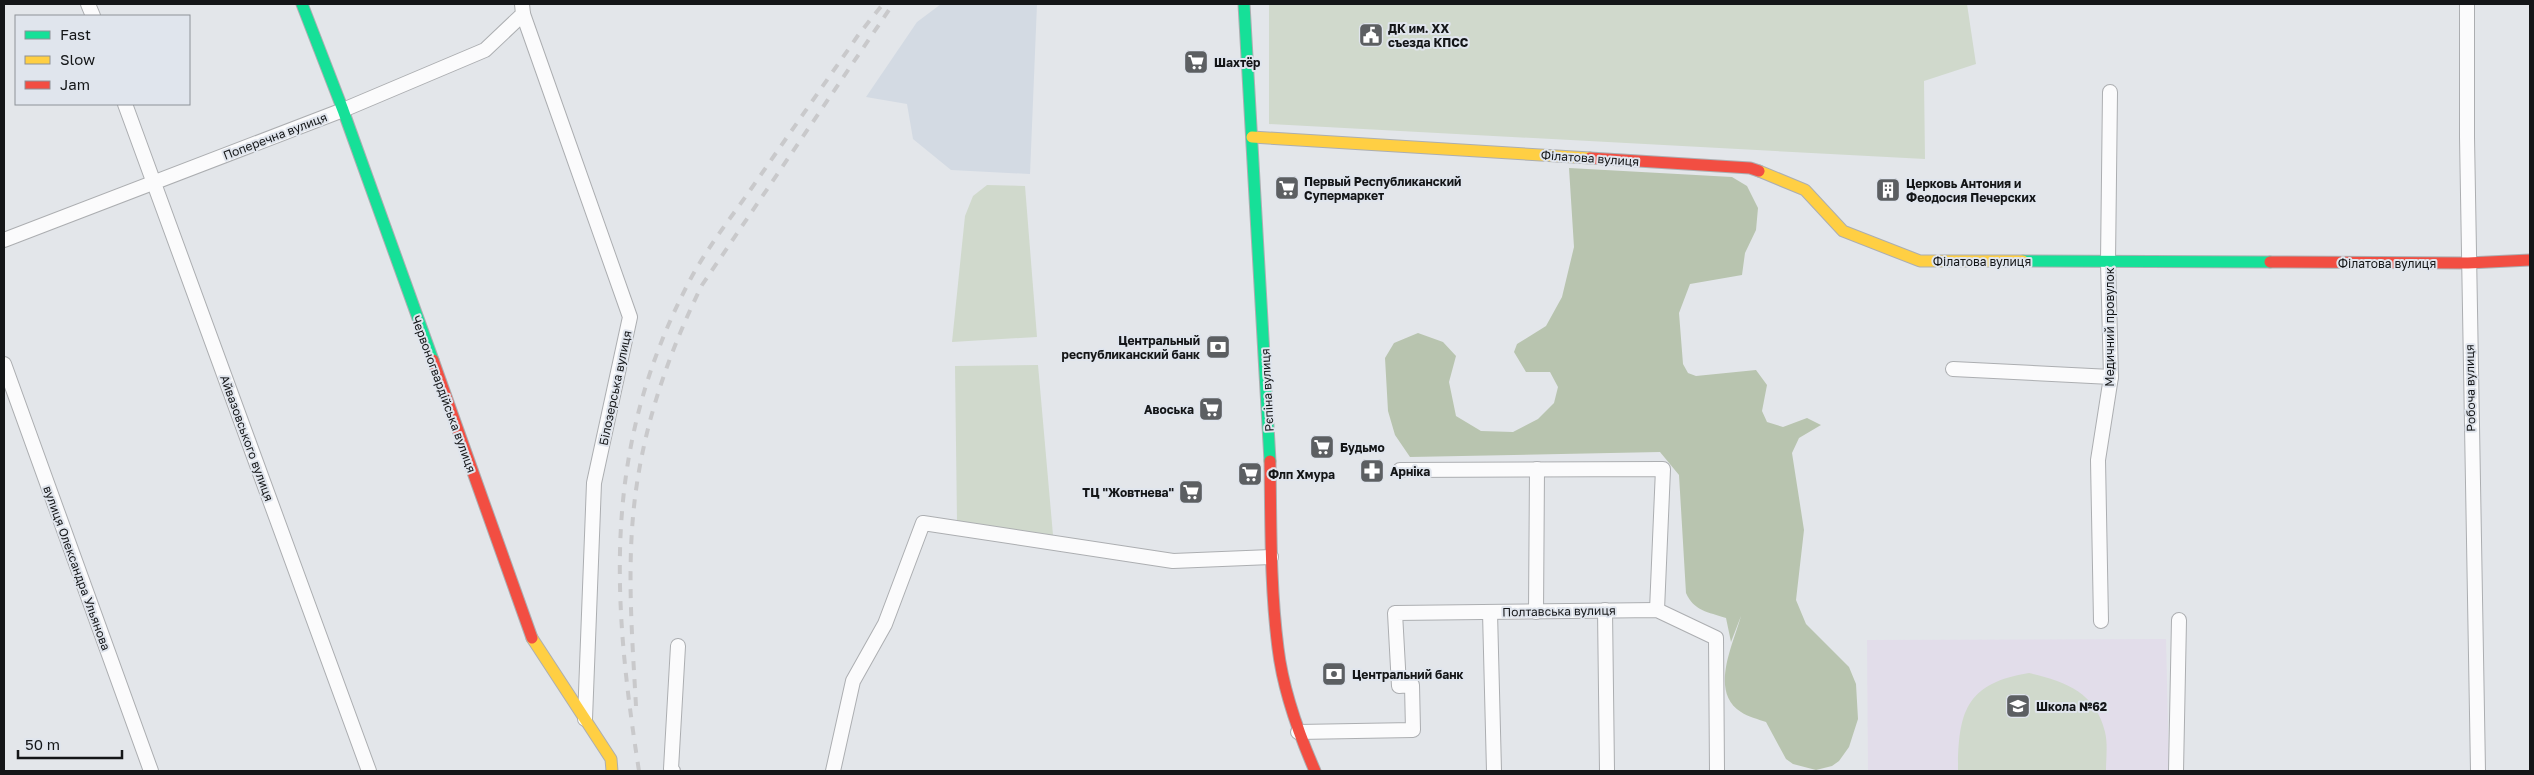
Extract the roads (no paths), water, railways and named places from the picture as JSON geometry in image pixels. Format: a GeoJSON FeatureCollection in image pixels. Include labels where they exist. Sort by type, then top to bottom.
{"type":"FeatureCollection","features":[{"type":"Feature","properties":{"kind":"street","name":"Червоногвардійська вулиця"},"geometry":{"type":"LineString","coordinates":[[302,4],[343,110],[533,640],[611,759],[612,771]]}},
{"type":"Feature","properties":{"kind":"street","name":"Робоча вулиця"},"geometry":{"type":"LineString","coordinates":[[2467,4],[2468,263],[2478,771]]}},
{"type":"Feature","properties":{"kind":"street","name":"Рєпіна вулиця"},"geometry":{"type":"LineString","coordinates":[[1244,5],[1269,419],[1271,557],[1278,649],[1298,732],[1315,771]]}},
{"type":"Feature","properties":{"kind":"street","name":"Поперечна вулиця"},"geometry":{"type":"LineString","coordinates":[[4,240],[343,110],[485,50],[522,9]]}},
{"type":"Feature","properties":{"kind":"street","name":"Білозерська вулиця"},"geometry":{"type":"LineString","coordinates":[[522,9],[630,318],[594,483],[585,719]]}},
{"type":"Feature","properties":{"kind":"street","name":"Медичний провулок"},"geometry":{"type":"LineString","coordinates":[[2101,621],[2098,460],[2111,378],[2108,262],[2110,92]]}},
{"type":"Feature","properties":{"kind":"street","name":"Айвазовського вулиця"},"geometry":{"type":"LineString","coordinates":[[125,105],[369,771]]}},
{"type":"Feature","properties":{"kind":"street","name":"Філатова вулиця"},"geometry":{"type":"LineString","coordinates":[[1252,137],[1750,168],[1805,190],[1843,231],[1920,261],[2468,263],[2530,260]]}},
{"type":"Feature","properties":{"kind":"street","name":"вулиця Олександра Ульянова"},"geometry":{"type":"LineString","coordinates":[[4,364],[151,771]]}},
{"type":"Feature","properties":{"kind":"street"},"geometry":{"type":"LineString","coordinates":[[1953,370],[2111,378]]}},
{"type":"Feature","properties":{"kind":"street"},"geometry":{"type":"LineString","coordinates":[[1536,612],[1537,469]]}},
{"type":"Feature","properties":{"kind":"street"},"geometry":{"type":"LineString","coordinates":[[1400,470],[1663,469],[1657,610]]}},
{"type":"Feature","properties":{"kind":"street"},"geometry":{"type":"LineString","coordinates":[[833,771],[853,681],[885,624],[923,523],[1174,561],[1271,557]]}},
{"type":"Feature","properties":{"kind":"street"},"geometry":{"type":"LineString","coordinates":[[1605,610],[1607,771]]}},
{"type":"Feature","properties":{"kind":"street","name":"Полтавська вулиця"},"geometry":{"type":"LineString","coordinates":[[1298,732],[1413,730],[1412,686],[1399,686],[1395,613],[1657,610],[1716,638],[1717,771]]}},
{"type":"Feature","properties":{"kind":"street"},"geometry":{"type":"LineString","coordinates":[[1490,612],[1494,771]]}},
{"type":"Feature","properties":{"kind":"street"},"geometry":{"type":"LineString","coordinates":[[2176,771],[2179,620]]}},
{"type":"Feature","properties":{"kind":"street"},"geometry":{"type":"LineString","coordinates":[[673,771],[671,769],[678,646]]}},
{"type":"Feature","properties":{"kind":"railway"},"geometry":{"type":"LineString","coordinates":[[639,771],[623,642],[620,580],[621,520],[628,461],[641,401],[662,341],[690,280],[704,256],[859,34],[883,4]]}},
{"type":"Feature","properties":{"kind":"railway"},"geometry":{"type":"LineString","coordinates":[[636,706],[631,598],[633,517],[640,463],[646,437],[670,359],[702,285],[893,4]]}},
{"type":"Feature","properties":{"kind":"place","name":"ДК им. XX съезда КПСС"},"geometry":{"type":"Point","coordinates":[1371,35]}},
{"type":"Feature","properties":{"kind":"place","name":"Шахтёр"},"geometry":{"type":"Point","coordinates":[1196,62]}},
{"type":"Feature","properties":{"kind":"place","name":"Первый Республиканский Супермаркет"},"geometry":{"type":"Point","coordinates":[1287,188]}},
{"type":"Feature","properties":{"kind":"place","name":"Церковь Антония и Феодосия Печерских"},"geometry":{"type":"Point","coordinates":[1888,190]}},
{"type":"Feature","properties":{"kind":"place","name":"Центральный республиканский банк"},"geometry":{"type":"Point","coordinates":[1218,347]}},
{"type":"Feature","properties":{"kind":"place","name":"Авоська"},"geometry":{"type":"Point","coordinates":[1211,409]}},
{"type":"Feature","properties":{"kind":"place","name":"Будьмо"},"geometry":{"type":"Point","coordinates":[1322,447]}},
{"type":"Feature","properties":{"kind":"place","name":"Арніка"},"geometry":{"type":"Point","coordinates":[1372,471]}},
{"type":"Feature","properties":{"kind":"place","name":"Флп Хмура"},"geometry":{"type":"Point","coordinates":[1250,474]}},
{"type":"Feature","properties":{"kind":"place","name":"ТЦ \"Жовтнева\""},"geometry":{"type":"Point","coordinates":[1191,492]}},
{"type":"Feature","properties":{"kind":"place","name":"Центральний банк"},"geometry":{"type":"Point","coordinates":[1334,674]}},
{"type":"Feature","properties":{"kind":"place","name":"Школа №62"},"geometry":{"type":"Point","coordinates":[2018,706]}}]}
